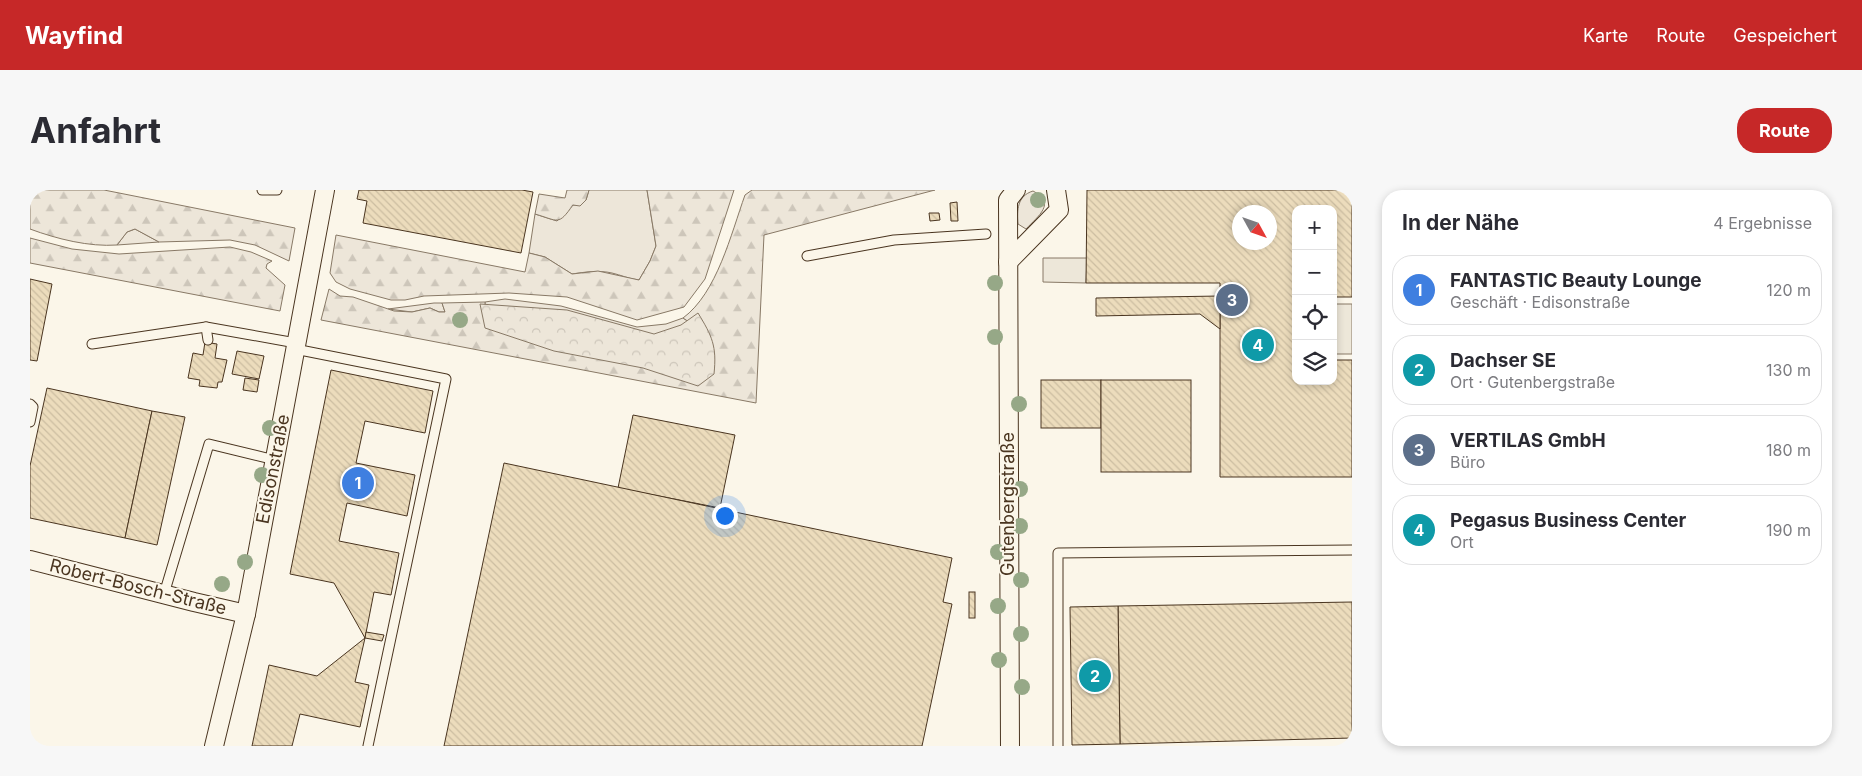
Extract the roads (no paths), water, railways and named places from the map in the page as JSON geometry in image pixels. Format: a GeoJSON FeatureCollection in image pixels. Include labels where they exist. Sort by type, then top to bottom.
{"type":"FeatureCollection","features":[{"type":"Feature","properties":{"kind":"street","name":"Edisonstraße"},"geometry":{"type":"LineString","coordinates":[[214,746],[246,614],[325,190]]}},
{"type":"Feature","properties":{"kind":"street","name":"Gutenbergstraße"},"geometry":{"type":"LineString","coordinates":[[1010,746],[1007,424],[1008,200],[1016,190]]}},
{"type":"Feature","properties":{"kind":"street"},"geometry":{"type":"LineString","coordinates":[[1008,262],[1059,210],[1056,190]]}},
{"type":"Feature","properties":{"kind":"street","name":"Robert-Bosch-Straße"},"geometry":{"type":"LineString","coordinates":[[30,560],[246,614]]}},
{"type":"Feature","properties":{"kind":"lane"},"geometry":{"type":"LineString","coordinates":[[262,190],[276,190]]}},
{"type":"Feature","properties":{"kind":"lane"},"geometry":{"type":"LineString","coordinates":[[806,256],[894,240],[986,234]]}},
{"type":"Feature","properties":{"kind":"lane"},"geometry":{"type":"LineString","coordinates":[[206,327],[208,340]]}},
{"type":"Feature","properties":{"kind":"lane"},"geometry":{"type":"LineString","coordinates":[[92,344],[206,327],[446,379],[368,746]]}},
{"type":"Feature","properties":{"kind":"lane"},"geometry":{"type":"LineString","coordinates":[[30,404],[33,407],[30,422]]}},
{"type":"Feature","properties":{"kind":"lane"},"geometry":{"type":"LineString","coordinates":[[164,594],[210,444],[275,460]]}},
{"type":"Feature","properties":{"kind":"lane"},"geometry":{"type":"LineString","coordinates":[[1058,746],[1058,553],[1352,550]]}},
{"type":"Feature","properties":{"kind":"place","name":"VERTILAS GmbH"},"geometry":{"type":"Point","coordinates":[1232,300]}},
{"type":"Feature","properties":{"kind":"place","name":"Pegasus Business Center"},"geometry":{"type":"Point","coordinates":[1258,345]}},
{"type":"Feature","properties":{"kind":"place","name":"FANTASTIC Beauty Lounge"},"geometry":{"type":"Point","coordinates":[358,483]}},
{"type":"Feature","properties":{"kind":"place","name":"Dachser SE"},"geometry":{"type":"Point","coordinates":[1095,676]}}]}
